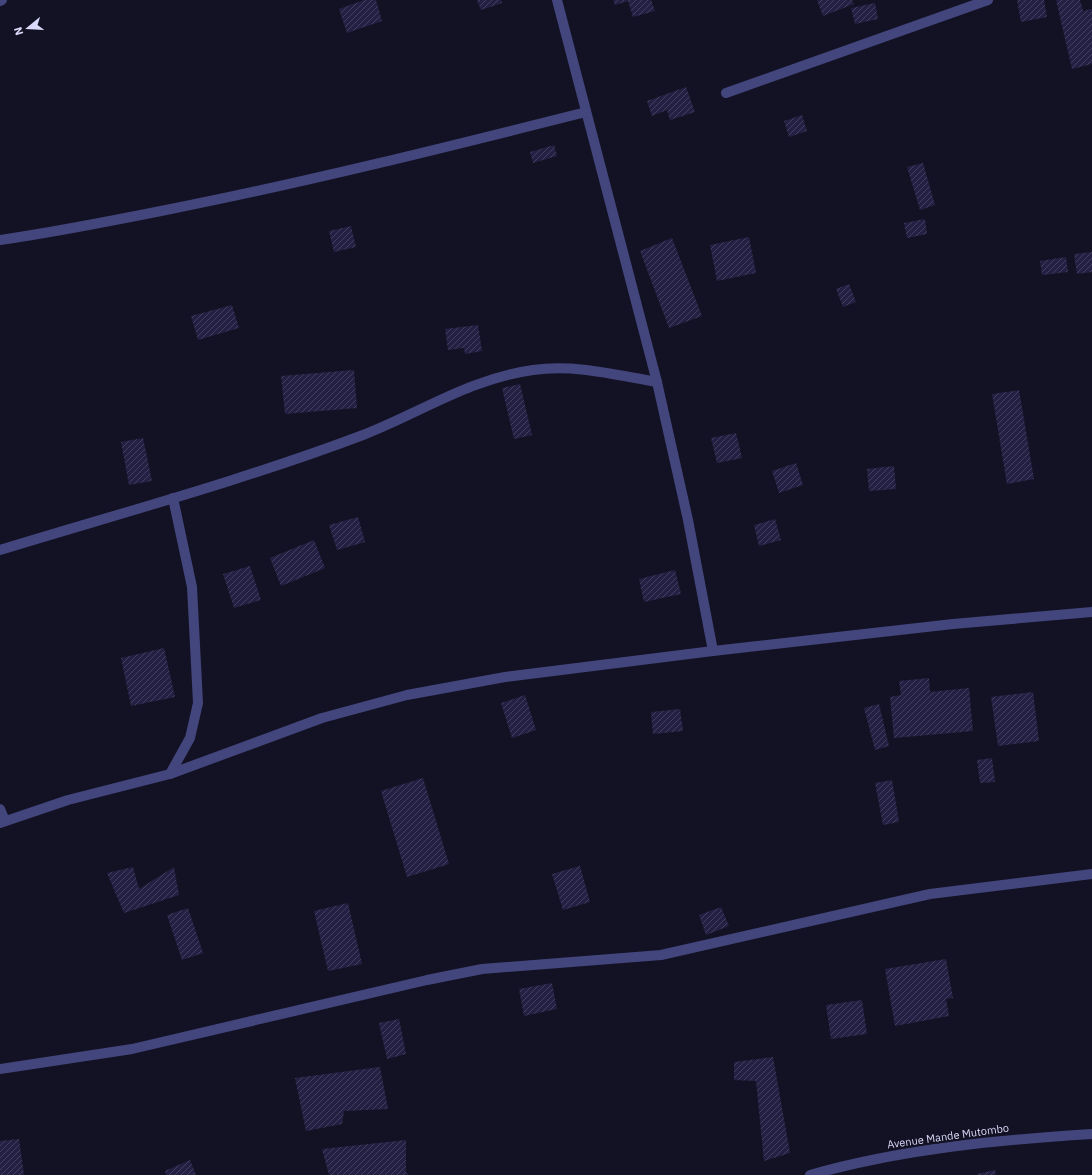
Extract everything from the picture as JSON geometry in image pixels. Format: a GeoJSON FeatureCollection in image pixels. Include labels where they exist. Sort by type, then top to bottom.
{"type":"FeatureCollection","features":[{"type":"Feature","properties":{"kind":"street"},"geometry":{"type":"LineString","coordinates":[[557,0],[657,382],[688,520],[713,651]]}},
{"type":"Feature","properties":{"kind":"street"},"geometry":{"type":"LineString","coordinates":[[726,93],[988,0]]}},
{"type":"Feature","properties":{"kind":"street"},"geometry":{"type":"LineString","coordinates":[[0,240],[50,233],[252,193],[435,150],[586,112]]}},
{"type":"Feature","properties":{"kind":"street"},"geometry":{"type":"LineString","coordinates":[[0,550],[262,470],[364,434],[456,392],[503,375],[536,369],[572,367],[657,382]]}},
{"type":"Feature","properties":{"kind":"street"},"geometry":{"type":"LineString","coordinates":[[170,774],[190,738],[198,703],[192,587],[173,498]]}},
{"type":"Feature","properties":{"kind":"street"},"geometry":{"type":"LineString","coordinates":[[0,809],[2,822],[68,800],[170,774],[220,757],[322,718],[408,695],[505,677],[713,651],[953,624],[1092,612]]}},
{"type":"Feature","properties":{"kind":"street"},"geometry":{"type":"LineString","coordinates":[[0,1069],[132,1049],[426,980],[482,969],[661,955],[930,894],[1092,874]]}},
{"type":"Feature","properties":{"kind":"street","name":"Avenue Mande Mutombo"},"geometry":{"type":"LineString","coordinates":[[810,1175],[888,1156],[1014,1139],[1092,1134]]}},
{"type":"Feature","properties":{"kind":"building"},"geometry":{"type":"Polygon","coordinates":[[[364,0],[376,0],[382,21],[347,33],[339,9],[364,0]]]}},
{"type":"Feature","properties":{"kind":"building"},"geometry":{"type":"Polygon","coordinates":[[[477,0],[501,0],[502,3],[481,10],[477,0]]]}},
{"type":"Feature","properties":{"kind":"building"},"geometry":{"type":"Polygon","coordinates":[[[613,0],[651,0],[655,11],[633,17],[628,1],[615,5],[613,0]]]}},
{"type":"Feature","properties":{"kind":"building"},"geometry":{"type":"Polygon","coordinates":[[[817,0],[852,0],[854,4],[823,16],[817,0]]]}},
{"type":"Feature","properties":{"kind":"building"},"geometry":{"type":"Polygon","coordinates":[[[1017,0],[1044,0],[1047,17],[1021,22],[1017,0]]]}},
{"type":"Feature","properties":{"kind":"building"},"geometry":{"type":"Polygon","coordinates":[[[1056,0],[1080,0],[1083,11],[1092,9],[1092,64],[1072,69],[1056,0]]]}},
{"type":"Feature","properties":{"kind":"building"},"geometry":{"type":"Polygon","coordinates":[[[875,3],[878,19],[855,24],[851,8],[875,3]]]}},
{"type":"Feature","properties":{"kind":"building"},"geometry":{"type":"Polygon","coordinates":[[[686,87],[695,112],[670,120],[667,110],[652,116],[647,101],[686,87]]]}},
{"type":"Feature","properties":{"kind":"building"},"geometry":{"type":"Polygon","coordinates":[[[802,115],[807,131],[789,137],[784,121],[802,115]]]}},
{"type":"Feature","properties":{"kind":"building"},"geometry":{"type":"Polygon","coordinates":[[[554,145],[557,156],[533,163],[530,152],[554,145]]]}},
{"type":"Feature","properties":{"kind":"building"},"geometry":{"type":"Polygon","coordinates":[[[923,163],[935,205],[920,210],[907,167],[923,163]]]}},
{"type":"Feature","properties":{"kind":"building"},"geometry":{"type":"Polygon","coordinates":[[[925,219],[927,234],[907,238],[904,223],[925,219]]]}},
{"type":"Feature","properties":{"kind":"building"},"geometry":{"type":"Polygon","coordinates":[[[351,226],[356,247],[334,252],[329,231],[351,226]]]}},
{"type":"Feature","properties":{"kind":"building"},"geometry":{"type":"Polygon","coordinates":[[[749,237],[756,273],[717,281],[710,245],[749,237]]]}},
{"type":"Feature","properties":{"kind":"building"},"geometry":{"type":"Polygon","coordinates":[[[672,238],[702,316],[669,328],[640,251],[672,238]]]}},
{"type":"Feature","properties":{"kind":"building"},"geometry":{"type":"Polygon","coordinates":[[[1092,252],[1092,272],[1077,274],[1074,254],[1092,252]]]}},
{"type":"Feature","properties":{"kind":"building"},"geometry":{"type":"Polygon","coordinates":[[[1066,257],[1068,272],[1042,275],[1040,261],[1066,257]]]}},
{"type":"Feature","properties":{"kind":"building"},"geometry":{"type":"Polygon","coordinates":[[[849,284],[856,302],[843,307],[836,289],[849,284]]]}},
{"type":"Feature","properties":{"kind":"building"},"geometry":{"type":"Polygon","coordinates":[[[232,305],[239,328],[198,340],[191,316],[232,305]]]}},
{"type":"Feature","properties":{"kind":"building"},"geometry":{"type":"Polygon","coordinates":[[[478,325],[482,351],[465,354],[464,348],[448,350],[445,329],[478,325]]]}},
{"type":"Feature","properties":{"kind":"building"},"geometry":{"type":"Polygon","coordinates":[[[354,370],[357,408],[285,414],[281,376],[354,370]]]}},
{"type":"Feature","properties":{"kind":"building"},"geometry":{"type":"Polygon","coordinates":[[[520,384],[532,435],[514,439],[502,388],[520,384]]]}},
{"type":"Feature","properties":{"kind":"building"},"geometry":{"type":"Polygon","coordinates":[[[1019,390],[1034,479],[1007,484],[992,394],[1019,390]]]}},
{"type":"Feature","properties":{"kind":"building"},"geometry":{"type":"Polygon","coordinates":[[[736,433],[742,458],[717,463],[711,438],[736,433]]]}},
{"type":"Feature","properties":{"kind":"building"},"geometry":{"type":"Polygon","coordinates":[[[143,438],[152,481],[129,485],[121,442],[143,438]]]}},
{"type":"Feature","properties":{"kind":"building"},"geometry":{"type":"Polygon","coordinates":[[[796,463],[803,485],[779,493],[772,471],[796,463]]]}},
{"type":"Feature","properties":{"kind":"building"},"geometry":{"type":"Polygon","coordinates":[[[894,466],[896,489],[869,491],[867,469],[894,466]]]}},
{"type":"Feature","properties":{"kind":"building"},"geometry":{"type":"Polygon","coordinates":[[[358,517],[365,542],[337,550],[329,525],[358,517]]]}},
{"type":"Feature","properties":{"kind":"building"},"geometry":{"type":"Polygon","coordinates":[[[775,519],[781,540],[759,546],[754,525],[775,519]]]}},
{"type":"Feature","properties":{"kind":"building"},"geometry":{"type":"Polygon","coordinates":[[[314,540],[325,568],[281,586],[270,558],[314,540]]]}},
{"type":"Feature","properties":{"kind":"building"},"geometry":{"type":"Polygon","coordinates":[[[250,566],[261,600],[234,608],[223,574],[250,566]]]}},
{"type":"Feature","properties":{"kind":"building"},"geometry":{"type":"Polygon","coordinates":[[[675,570],[681,594],[644,602],[639,579],[675,570]]]}},
{"type":"Feature","properties":{"kind":"building"},"geometry":{"type":"Polygon","coordinates":[[[164,648],[175,697],[131,706],[121,658],[164,648]]]}},
{"type":"Feature","properties":{"kind":"building"},"geometry":{"type":"Polygon","coordinates":[[[929,678],[930,692],[969,688],[973,731],[894,738],[890,697],[901,695],[899,681],[929,678]]]}},
{"type":"Feature","properties":{"kind":"building"},"geometry":{"type":"Polygon","coordinates":[[[1033,692],[1039,741],[998,746],[991,697],[1033,692]]]}},
{"type":"Feature","properties":{"kind":"building"},"geometry":{"type":"Polygon","coordinates":[[[525,695],[536,730],[512,738],[501,703],[525,695]]]}},
{"type":"Feature","properties":{"kind":"building"},"geometry":{"type":"Polygon","coordinates":[[[879,704],[889,746],[875,750],[864,708],[879,704]]]}},
{"type":"Feature","properties":{"kind":"building"},"geometry":{"type":"Polygon","coordinates":[[[680,709],[683,731],[653,734],[651,712],[680,709]]]}},
{"type":"Feature","properties":{"kind":"building"},"geometry":{"type":"Polygon","coordinates":[[[992,758],[995,782],[980,783],[977,760],[992,758]]]}},
{"type":"Feature","properties":{"kind":"building"},"geometry":{"type":"Polygon","coordinates":[[[423,778],[449,864],[407,877],[381,791],[423,778]]]}},
{"type":"Feature","properties":{"kind":"building"},"geometry":{"type":"Polygon","coordinates":[[[892,780],[899,822],[883,825],[875,783],[892,780]]]}},
{"type":"Feature","properties":{"kind":"building"},"geometry":{"type":"Polygon","coordinates":[[[580,866],[590,902],[563,910],[552,874],[580,866]]]}},
{"type":"Feature","properties":{"kind":"building"},"geometry":{"type":"Polygon","coordinates":[[[133,867],[139,889],[174,867],[179,895],[124,913],[107,873],[133,867]]]}},
{"type":"Feature","properties":{"kind":"building"},"geometry":{"type":"Polygon","coordinates":[[[348,903],[362,964],[328,971],[314,911],[348,903]]]}},
{"type":"Feature","properties":{"kind":"building"},"geometry":{"type":"Polygon","coordinates":[[[721,907],[729,926],[706,935],[699,915],[721,907]]]}},
{"type":"Feature","properties":{"kind":"building"},"geometry":{"type":"Polygon","coordinates":[[[188,908],[203,953],[182,960],[167,915],[188,908]]]}},
{"type":"Feature","properties":{"kind":"building"},"geometry":{"type":"Polygon","coordinates":[[[946,959],[953,998],[946,999],[949,1016],[895,1026],[885,969],[946,959]]]}},
{"type":"Feature","properties":{"kind":"building"},"geometry":{"type":"Polygon","coordinates":[[[552,983],[557,1009],[524,1016],[519,989],[552,983]]]}},
{"type":"Feature","properties":{"kind":"building"},"geometry":{"type":"Polygon","coordinates":[[[862,1000],[867,1034],[831,1039],[826,1005],[862,1000]]]}},
{"type":"Feature","properties":{"kind":"building"},"geometry":{"type":"Polygon","coordinates":[[[399,1019],[406,1054],[387,1059],[379,1023],[399,1019]]]}},
{"type":"Feature","properties":{"kind":"building"},"geometry":{"type":"Polygon","coordinates":[[[773,1057],[790,1153],[764,1161],[756,1081],[734,1080],[734,1062],[773,1057]]]}},
{"type":"Feature","properties":{"kind":"building"},"geometry":{"type":"Polygon","coordinates":[[[380,1067],[388,1109],[344,1111],[342,1124],[306,1131],[295,1078],[380,1067]]]}},
{"type":"Feature","properties":{"kind":"building"},"geometry":{"type":"Polygon","coordinates":[[[19,1139],[24,1175],[0,1175],[0,1141],[19,1139]]]}},
{"type":"Feature","properties":{"kind":"building"},"geometry":{"type":"Polygon","coordinates":[[[406,1140],[406,1172],[409,1175],[329,1175],[322,1149],[406,1140]]]}},
{"type":"Feature","properties":{"kind":"building"},"geometry":{"type":"Polygon","coordinates":[[[190,1160],[196,1175],[166,1175],[165,1171],[190,1160]]]}},
{"type":"Feature","properties":{"kind":"building"},"geometry":{"type":"Polygon","coordinates":[[[995,1170],[996,1175],[977,1175],[977,1174],[995,1170]]]}}]}
